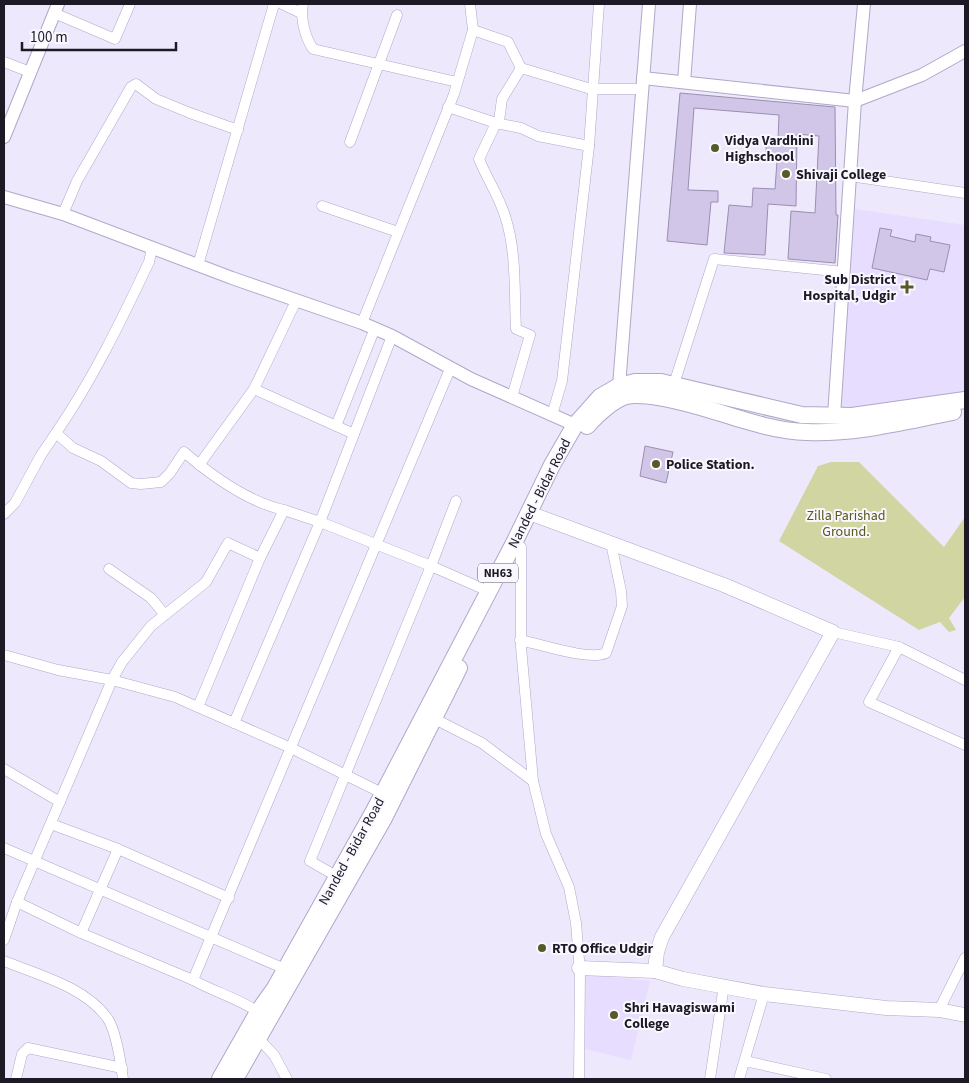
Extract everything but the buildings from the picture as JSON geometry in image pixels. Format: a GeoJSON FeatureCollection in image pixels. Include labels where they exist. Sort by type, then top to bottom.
{"type":"FeatureCollection","features":[{"type":"Feature","properties":{"kind":"highway","name":"Nanded - Bidar Road"},"geometry":{"type":"LineString","coordinates":[[236,1079],[254,1034],[388,796],[429,716],[521,547],[552,465],[575,426],[600,397],[618,386],[635,382],[661,382],[802,415],[834,416],[852,416],[965,400]]}},
{"type":"Feature","properties":{"kind":"highway","name":"Nanded - Bidar Road"},"geometry":{"type":"LineString","coordinates":[[429,716],[488,591],[577,438],[606,408],[626,396],[646,395],[676,400],[779,428],[805,432],[860,430],[965,409]]}},
{"type":"Feature","properties":{"kind":"highway","name":"Nanded - Bidar Road"},"geometry":{"type":"LineString","coordinates":[[220,1079],[254,1034],[258,1012],[388,796]]}},
{"type":"Feature","properties":{"kind":"main road"},"geometry":{"type":"LineString","coordinates":[[532,514],[724,585],[833,632],[662,938],[657,952],[656,971]]}},
{"type":"Feature","properties":{"kind":"main road"},"geometry":{"type":"LineString","coordinates":[[579,968],[656,971],[683,979],[724,985],[764,994],[886,1008],[939,1010],[965,1015]]}},
{"type":"Feature","properties":{"kind":"street"},"geometry":{"type":"LineString","coordinates":[[4,137],[56,9],[115,39],[130,4]]}},
{"type":"Feature","properties":{"kind":"street"},"geometry":{"type":"LineString","coordinates":[[198,265],[274,4]]}},
{"type":"Feature","properties":{"kind":"street"},"geometry":{"type":"LineString","coordinates":[[282,4],[302,8],[309,42],[313,49],[457,82]]}},
{"type":"Feature","properties":{"kind":"street"},"geometry":{"type":"LineString","coordinates":[[362,323],[457,82],[472,30],[470,4]]}},
{"type":"Feature","properties":{"kind":"street"},"geometry":{"type":"LineString","coordinates":[[552,415],[562,381],[589,146],[591,89],[599,4]]}},
{"type":"Feature","properties":{"kind":"street"},"geometry":{"type":"LineString","coordinates":[[618,386],[649,4]]}},
{"type":"Feature","properties":{"kind":"street"},"geometry":{"type":"LineString","coordinates":[[684,82],[690,4]]}},
{"type":"Feature","properties":{"kind":"street"},"geometry":{"type":"LineString","coordinates":[[834,416],[855,102],[864,4]]}},
{"type":"Feature","properties":{"kind":"street"},"geometry":{"type":"LineString","coordinates":[[350,142],[397,15]]}},
{"type":"Feature","properties":{"kind":"street"},"geometry":{"type":"LineString","coordinates":[[472,30],[508,42],[521,68],[591,89],[684,82],[855,102],[922,75],[965,51]]}},
{"type":"Feature","properties":{"kind":"street"},"geometry":{"type":"LineString","coordinates":[[4,62],[30,72]]}},
{"type":"Feature","properties":{"kind":"street"},"geometry":{"type":"LineString","coordinates":[[512,397],[530,335],[516,329],[513,248],[506,218],[498,196],[479,159],[496,123],[499,121],[502,99],[521,68]]}},
{"type":"Feature","properties":{"kind":"street"},"geometry":{"type":"LineString","coordinates":[[63,214],[82,172],[131,87],[136,84],[156,98],[181,110],[238,130]]}},
{"type":"Feature","properties":{"kind":"street"},"geometry":{"type":"LineString","coordinates":[[448,107],[496,123],[521,128],[538,136],[589,146]]}},
{"type":"Feature","properties":{"kind":"street"},"geometry":{"type":"LineString","coordinates":[[850,176],[965,193]]}},
{"type":"Feature","properties":{"kind":"street"},"geometry":{"type":"LineString","coordinates":[[4,196],[63,214],[296,301],[375,328],[450,369],[575,426]]}},
{"type":"Feature","properties":{"kind":"street"},"geometry":{"type":"LineString","coordinates":[[322,206],[398,232]]}},
{"type":"Feature","properties":{"kind":"street"},"geometry":{"type":"LineString","coordinates":[[4,514],[15,503],[41,455],[79,400],[108,348],[149,262],[152,248]]}},
{"type":"Feature","properties":{"kind":"street"},"geometry":{"type":"LineString","coordinates":[[674,384],[714,259],[844,272]]}},
{"type":"Feature","properties":{"kind":"street"},"geometry":{"type":"LineString","coordinates":[[199,465],[254,388],[296,301]]}},
{"type":"Feature","properties":{"kind":"street"},"geometry":{"type":"LineString","coordinates":[[336,426],[375,328]]}},
{"type":"Feature","properties":{"kind":"street"},"geometry":{"type":"LineString","coordinates":[[234,724],[320,522],[392,336]]}},
{"type":"Feature","properties":{"kind":"street"},"geometry":{"type":"LineString","coordinates":[[193,980],[209,936],[229,898],[375,544],[450,369]]}},
{"type":"Feature","properties":{"kind":"street"},"geometry":{"type":"LineString","coordinates":[[254,388],[354,434]]}},
{"type":"Feature","properties":{"kind":"street"},"geometry":{"type":"LineString","coordinates":[[56,433],[73,448],[101,461],[131,483],[161,482],[170,473],[184,452],[199,465],[249,497],[267,506],[320,522],[432,566],[488,591]]}},
{"type":"Feature","properties":{"kind":"street"},"geometry":{"type":"LineString","coordinates":[[338,877],[310,861],[432,566],[456,501]]}},
{"type":"Feature","properties":{"kind":"street"},"geometry":{"type":"LineString","coordinates":[[198,707],[260,558],[284,510]]}},
{"type":"Feature","properties":{"kind":"street"},"geometry":{"type":"LineString","coordinates":[[4,940],[17,902],[36,862],[112,680],[122,662],[151,626],[206,582],[228,543],[260,558]]}},
{"type":"Feature","properties":{"kind":"street"},"geometry":{"type":"LineString","coordinates":[[520,640],[583,654],[599,656],[606,652],[622,606],[621,591],[611,543]]}},
{"type":"Feature","properties":{"kind":"street"},"geometry":{"type":"LineString","coordinates":[[521,547],[520,640],[534,781],[546,834],[568,887],[576,923],[579,968],[579,1079]]}},
{"type":"Feature","properties":{"kind":"street"},"geometry":{"type":"LineString","coordinates":[[109,569],[151,598],[165,615]]}},
{"type":"Feature","properties":{"kind":"street"},"geometry":{"type":"LineString","coordinates":[[833,632],[899,648],[965,680]]}},
{"type":"Feature","properties":{"kind":"street"},"geometry":{"type":"LineString","coordinates":[[899,648],[869,702],[965,745]]}},
{"type":"Feature","properties":{"kind":"street"},"geometry":{"type":"LineString","coordinates":[[4,654],[58,670],[112,680],[175,697],[290,748],[388,796]]}},
{"type":"Feature","properties":{"kind":"street"},"geometry":{"type":"LineString","coordinates":[[429,716],[482,743],[534,781]]}},
{"type":"Feature","properties":{"kind":"street"},"geometry":{"type":"LineString","coordinates":[[4,769],[60,802]]}},
{"type":"Feature","properties":{"kind":"street"},"geometry":{"type":"LineString","coordinates":[[51,824],[118,849],[229,898]]}},
{"type":"Feature","properties":{"kind":"street"},"geometry":{"type":"LineString","coordinates":[[4,848],[285,970]]}},
{"type":"Feature","properties":{"kind":"street"},"geometry":{"type":"LineString","coordinates":[[81,933],[118,849]]}},
{"type":"Feature","properties":{"kind":"street"},"geometry":{"type":"LineString","coordinates":[[17,902],[81,933],[193,980],[215,992],[243,1002],[258,1012]]}},
{"type":"Feature","properties":{"kind":"street"},"geometry":{"type":"LineString","coordinates":[[939,1010],[965,958]]}},
{"type":"Feature","properties":{"kind":"street"},"geometry":{"type":"LineString","coordinates":[[4,961],[75,991],[94,1004],[108,1020],[124,1079]]}},
{"type":"Feature","properties":{"kind":"street"},"geometry":{"type":"LineString","coordinates":[[710,1079],[724,985]]}},
{"type":"Feature","properties":{"kind":"street"},"geometry":{"type":"LineString","coordinates":[[739,1079],[764,994]]}},
{"type":"Feature","properties":{"kind":"street"},"geometry":{"type":"LineString","coordinates":[[254,1034],[274,1055],[287,1079]]}},
{"type":"Feature","properties":{"kind":"street"},"geometry":{"type":"LineString","coordinates":[[16,1079],[22,1054],[28,1048],[122,1068]]}},
{"type":"Feature","properties":{"kind":"street"},"geometry":{"type":"LineString","coordinates":[[745,1061],[826,1079]]}},
{"type":"Feature","properties":{"kind":"shaded area","name":"Sub District Hospital, Udgir"},"geometry":{"type":"Polygon","coordinates":[[[855,209],[965,225],[965,393],[839,411],[855,209]]]}},
{"type":"Feature","properties":{"kind":"shaded area","name":"Shri Havagiswami College"},"geometry":{"type":"Polygon","coordinates":[[[585,974],[650,981],[631,1060],[585,1049],[585,974]]]}},
{"type":"Feature","properties":{"kind":"green space","name":"Zilla Parishad Ground."},"geometry":{"type":"Polygon","coordinates":[[[831,462],[859,462],[944,547],[965,517],[965,597],[949,618],[956,630],[949,632],[940,622],[919,630],[779,541],[818,466],[831,462]]]}},
{"type":"Feature","properties":{"kind":"place","name":"Vidya Vardhini Highschool"},"geometry":{"type":"Point","coordinates":[715,148]}},
{"type":"Feature","properties":{"kind":"place","name":"Shivaji College"},"geometry":{"type":"Point","coordinates":[786,174]}},
{"type":"Feature","properties":{"kind":"place","name":"Sub District Hospital, Udgir"},"geometry":{"type":"Point","coordinates":[907,287]}},
{"type":"Feature","properties":{"kind":"place","name":"Police Station."},"geometry":{"type":"Point","coordinates":[656,464]}},
{"type":"Feature","properties":{"kind":"place","name":"RTO Office Udgir"},"geometry":{"type":"Point","coordinates":[542,948]}},
{"type":"Feature","properties":{"kind":"place","name":"Shri Havagiswami College"},"geometry":{"type":"Point","coordinates":[614,1015]}}]}
